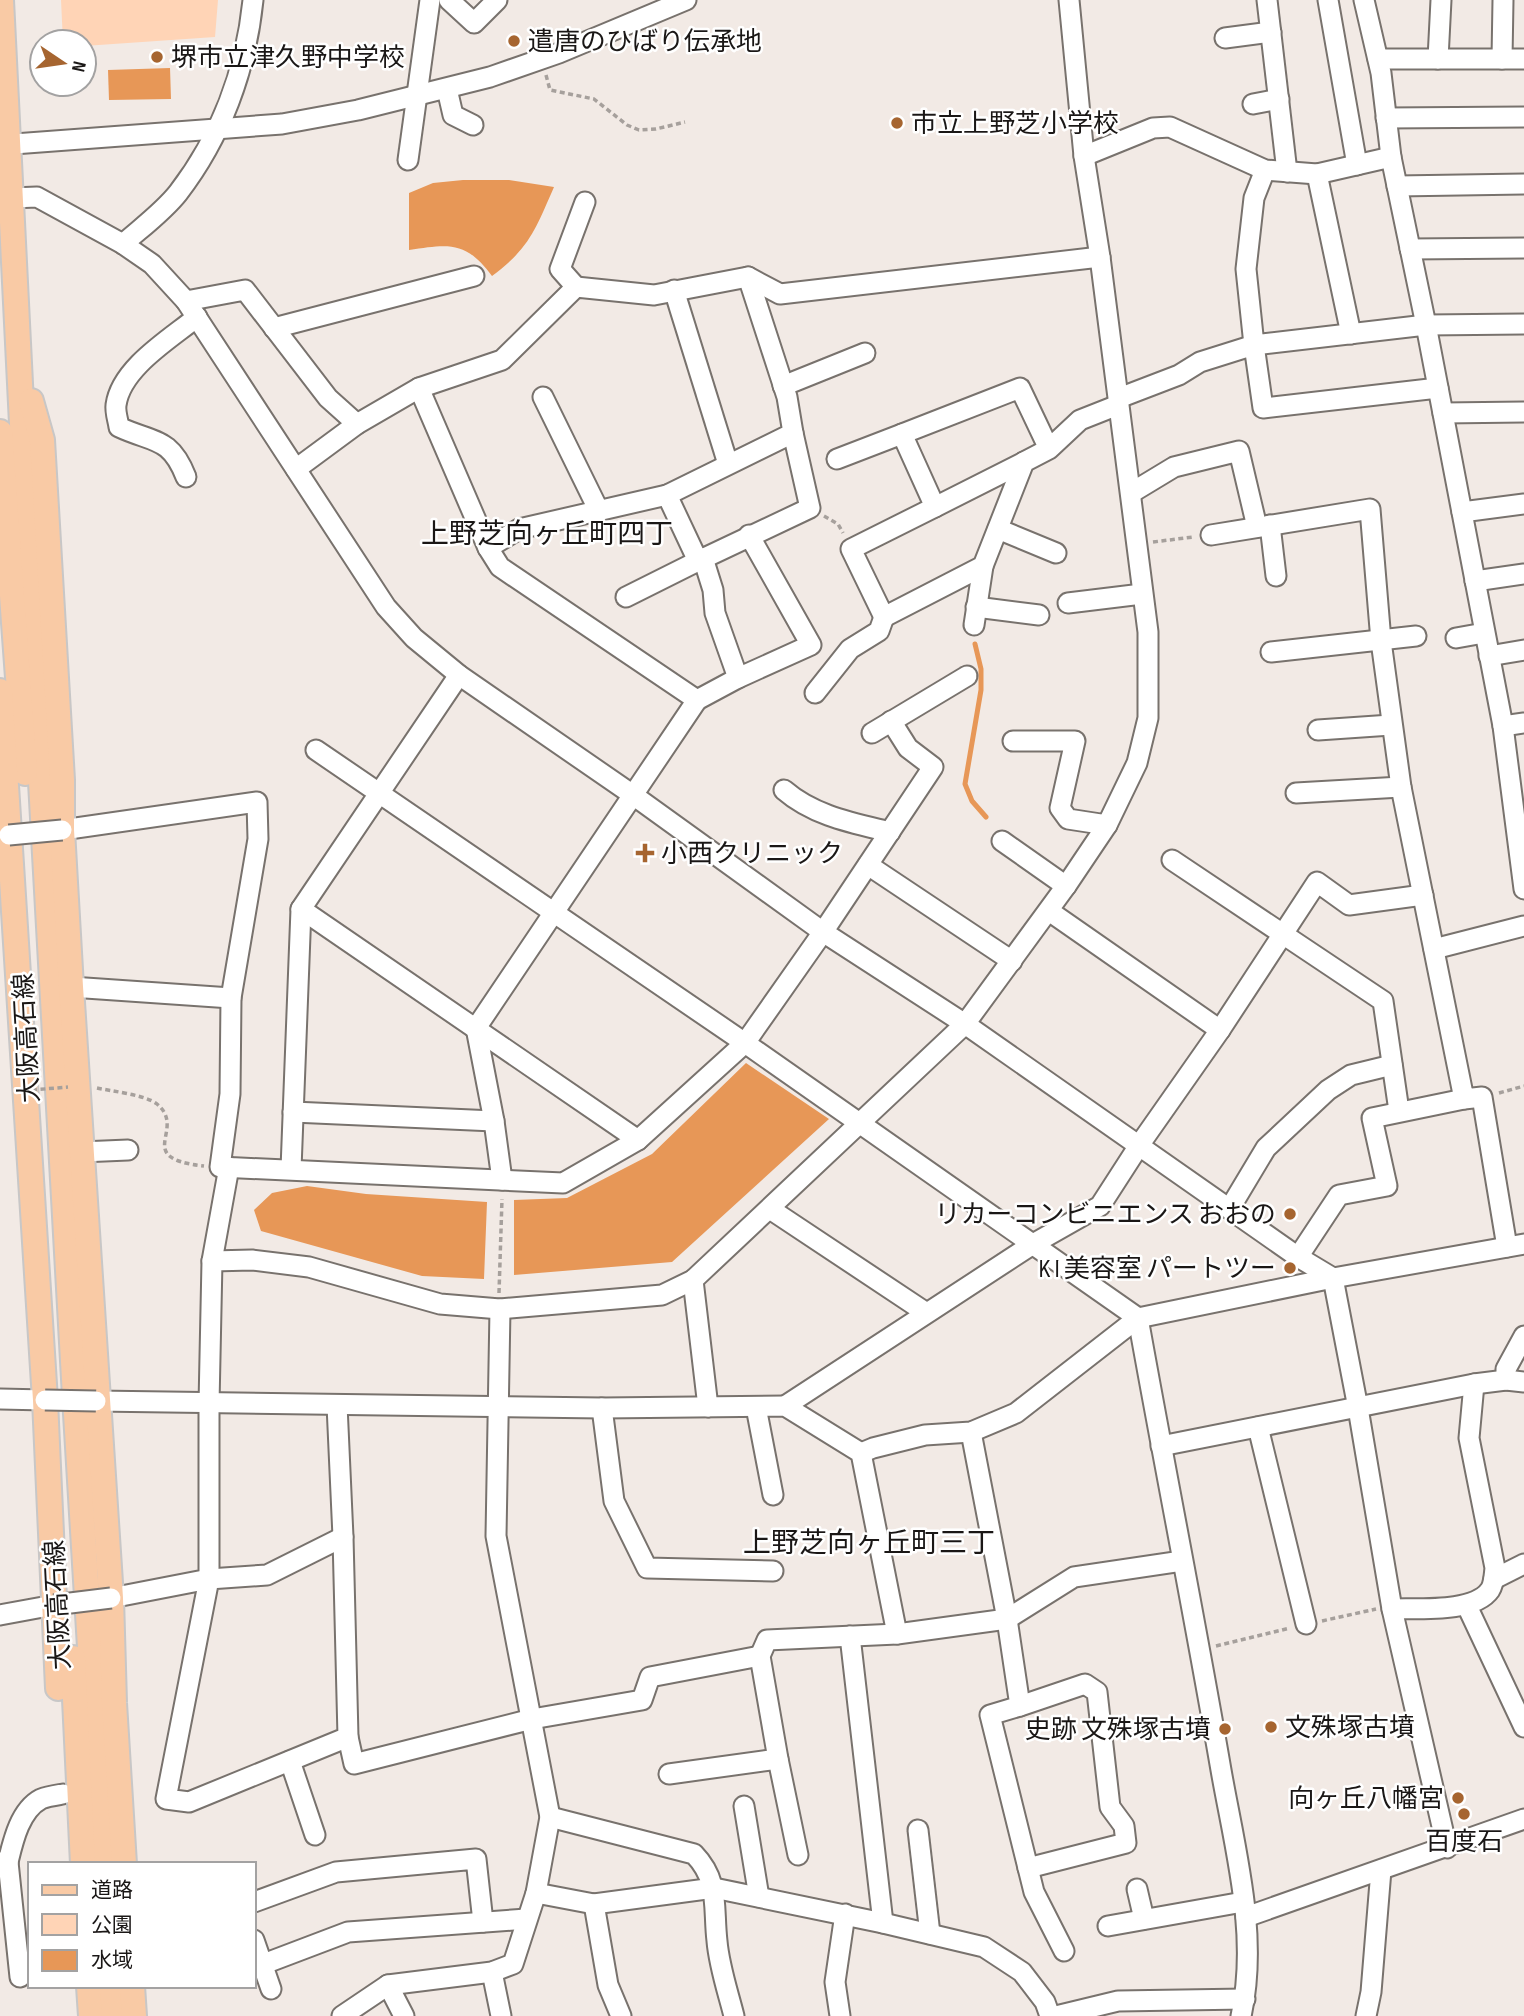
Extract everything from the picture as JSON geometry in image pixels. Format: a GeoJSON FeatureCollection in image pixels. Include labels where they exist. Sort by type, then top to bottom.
{"type":"FeatureCollection","features":[{"type":"Feature","properties":{"kind":"main road","name":"大阪高石線"},"geometry":{"type":"LineString","coordinates":[[1,0],[5,145],[12,198],[75,1411],[103,1862]]}},
{"type":"Feature","properties":{"kind":"main road"},"geometry":{"type":"LineString","coordinates":[[20,363],[42,440],[62,780],[62,831],[71,987],[72,1087],[80,1152],[111,1598],[114,1703],[124,1862]]}},
{"type":"Feature","properties":{"kind":"main road","name":"大阪高石線"},"geometry":{"type":"LineString","coordinates":[[0,432],[34,923],[61,1393],[83,1862]]}},
{"type":"Feature","properties":{"kind":"main road"},"geometry":{"type":"LineString","coordinates":[[0,691],[5,836],[45,1400],[68,1862]]}},
{"type":"Feature","properties":{"kind":"main road"},"geometry":{"type":"LineString","coordinates":[[89,1988],[91,2016]]}},
{"type":"Feature","properties":{"kind":"main road"},"geometry":{"type":"LineString","coordinates":[[112,1988],[114,2016]]}},
{"type":"Feature","properties":{"kind":"main road"},"geometry":{"type":"LineString","coordinates":[[132,1988],[134,2016]]}},
{"type":"Feature","properties":{"kind":"street"},"geometry":{"type":"LineString","coordinates":[[123,244],[178,194],[218,130],[236,87],[253,0]]}},
{"type":"Feature","properties":{"kind":"street"},"geometry":{"type":"LineString","coordinates":[[408,160],[429,0]]}},
{"type":"Feature","properties":{"kind":"street"},"geometry":{"type":"LineString","coordinates":[[449,0],[474,23],[497,0]]}},
{"type":"Feature","properties":{"kind":"street"},"geometry":{"type":"LineString","coordinates":[[5,145],[282,124],[358,110],[489,77],[541,59],[686,0]]}},
{"type":"Feature","properties":{"kind":"street"},"geometry":{"type":"LineString","coordinates":[[212,1261],[252,1260],[309,1267],[440,1304],[500,1309],[663,1295],[693,1280],[965,1024],[1066,886],[1107,825],[1137,763],[1148,718],[1148,643],[1131,492],[1084,156],[1069,0]]}},
{"type":"Feature","properties":{"kind":"street"},"geometry":{"type":"LineString","coordinates":[[1267,0],[1287,172]]}},
{"type":"Feature","properties":{"kind":"street"},"geometry":{"type":"LineString","coordinates":[[1328,0],[1357,165]]}},
{"type":"Feature","properties":{"kind":"street"},"geometry":{"type":"LineString","coordinates":[[1364,0],[1378,59],[1391,157],[1518,795],[1524,882]]}},
{"type":"Feature","properties":{"kind":"street"},"geometry":{"type":"LineString","coordinates":[[1438,59],[1441,0]]}},
{"type":"Feature","properties":{"kind":"street"},"geometry":{"type":"LineString","coordinates":[[1502,59],[1503,0]]}},
{"type":"Feature","properties":{"kind":"street"},"geometry":{"type":"LineString","coordinates":[[1226,38],[1271,32]]}},
{"type":"Feature","properties":{"kind":"street"},"geometry":{"type":"LineString","coordinates":[[1378,59],[1524,59]]}},
{"type":"Feature","properties":{"kind":"street"},"geometry":{"type":"LineString","coordinates":[[447,89],[453,115],[473,125]]}},
{"type":"Feature","properties":{"kind":"street"},"geometry":{"type":"LineString","coordinates":[[1252,104],[1279,99]]}},
{"type":"Feature","properties":{"kind":"street"},"geometry":{"type":"LineString","coordinates":[[1386,118],[1524,117]]}},
{"type":"Feature","properties":{"kind":"street"},"geometry":{"type":"LineString","coordinates":[[1084,156],[1153,128],[1170,127],[1265,170],[1317,174],[1391,157]]}},
{"type":"Feature","properties":{"kind":"street"},"geometry":{"type":"LineString","coordinates":[[1265,170],[1254,198],[1246,269],[1263,408],[1438,388]]}},
{"type":"Feature","properties":{"kind":"street"},"geometry":{"type":"LineString","coordinates":[[1317,174],[1351,334]]}},
{"type":"Feature","properties":{"kind":"street"},"geometry":{"type":"LineString","coordinates":[[1397,186],[1524,184]]}},
{"type":"Feature","properties":{"kind":"street"},"geometry":{"type":"LineString","coordinates":[[12,198],[37,197],[123,244],[152,264],[192,309],[386,607],[414,638],[459,675],[823,932],[965,1024],[1332,1278],[1358,1408],[1392,1609],[1447,1848]]}},
{"type":"Feature","properties":{"kind":"street"},"geometry":{"type":"LineString","coordinates":[[585,202],[560,269],[576,287],[654,295],[748,277],[780,294],[1100,257]]}},
{"type":"Feature","properties":{"kind":"street"},"geometry":{"type":"LineString","coordinates":[[1410,249],[1524,248]]}},
{"type":"Feature","properties":{"kind":"street"},"geometry":{"type":"LineString","coordinates":[[274,328],[474,276]]}},
{"type":"Feature","properties":{"kind":"street"},"geometry":{"type":"LineString","coordinates":[[626,597],[810,508],[783,386],[748,277]]}},
{"type":"Feature","properties":{"kind":"street"},"geometry":{"type":"LineString","coordinates":[[296,469],[357,424],[419,388],[502,360],[576,287]]}},
{"type":"Feature","properties":{"kind":"street"},"geometry":{"type":"LineString","coordinates":[[186,477],[173,452],[152,438],[120,427],[116,407],[122,385],[192,309],[245,290],[328,398],[357,424]]}},
{"type":"Feature","properties":{"kind":"street"},"geometry":{"type":"LineString","coordinates":[[674,290],[728,464]]}},
{"type":"Feature","properties":{"kind":"street"},"geometry":{"type":"LineString","coordinates":[[884,617],[851,549],[1049,449],[1080,420],[1180,375],[1200,362],[1254,345],[1426,325],[1524,324]]}},
{"type":"Feature","properties":{"kind":"street"},"geometry":{"type":"LineString","coordinates":[[783,386],[865,353]]}},
{"type":"Feature","properties":{"kind":"street"},"geometry":{"type":"LineString","coordinates":[[419,388],[488,548],[500,567],[696,700]]}},
{"type":"Feature","properties":{"kind":"street"},"geometry":{"type":"LineString","coordinates":[[837,459],[1020,388],[1049,449]]}},
{"type":"Feature","properties":{"kind":"street"},"geometry":{"type":"LineString","coordinates":[[543,397],[598,509]]}},
{"type":"Feature","properties":{"kind":"street"},"geometry":{"type":"LineString","coordinates":[[1443,413],[1524,412]]}},
{"type":"Feature","properties":{"kind":"street"},"geometry":{"type":"LineString","coordinates":[[488,548],[519,529],[667,495],[793,433]]}},
{"type":"Feature","properties":{"kind":"street"},"geometry":{"type":"LineString","coordinates":[[902,434],[935,507]]}},
{"type":"Feature","properties":{"kind":"street"},"geometry":{"type":"LineString","coordinates":[[1131,492],[1174,467],[1239,452],[1276,576]]}},
{"type":"Feature","properties":{"kind":"street"},"geometry":{"type":"LineString","coordinates":[[1024,462],[983,566],[975,616],[1039,615]]}},
{"type":"Feature","properties":{"kind":"street"},"geometry":{"type":"LineString","coordinates":[[667,495],[713,590],[715,613],[738,678]]}},
{"type":"Feature","properties":{"kind":"street"},"geometry":{"type":"LineString","coordinates":[[1462,512],[1524,504]]}},
{"type":"Feature","properties":{"kind":"street"},"geometry":{"type":"LineString","coordinates":[[861,1453],[925,1435],[971,1433],[1016,1413],[1138,1318],[1332,1278],[1516,1246],[1434,949],[1401,787],[1381,641],[1370,509],[1211,535]]}},
{"type":"Feature","properties":{"kind":"street"},"geometry":{"type":"LineString","coordinates":[[998,529],[1056,553]]}},
{"type":"Feature","properties":{"kind":"street"},"geometry":{"type":"LineString","coordinates":[[749,536],[811,645],[832,672]]}},
{"type":"Feature","properties":{"kind":"street"},"geometry":{"type":"LineString","coordinates":[[815,693],[850,649],[879,631],[884,617],[983,566]]}},
{"type":"Feature","properties":{"kind":"street"},"geometry":{"type":"LineString","coordinates":[[1475,581],[1524,574]]}},
{"type":"Feature","properties":{"kind":"street"},"geometry":{"type":"LineString","coordinates":[[1068,603],[1142,594]]}},
{"type":"Feature","properties":{"kind":"street"},"geometry":{"type":"LineString","coordinates":[[1456,638],[1484,633]]}},
{"type":"Feature","properties":{"kind":"street"},"geometry":{"type":"LineString","coordinates":[[1271,652],[1416,636]]}},
{"type":"Feature","properties":{"kind":"street"},"geometry":{"type":"LineString","coordinates":[[502,1180],[476,1027],[696,700],[811,645]]}},
{"type":"Feature","properties":{"kind":"street"},"geometry":{"type":"LineString","coordinates":[[1489,656],[1524,650]]}},
{"type":"Feature","properties":{"kind":"street"},"geometry":{"type":"LineString","coordinates":[[291,1169],[301,909],[459,675]]}},
{"type":"Feature","properties":{"kind":"street"},"geometry":{"type":"LineString","coordinates":[[872,733],[967,676]]}},
{"type":"Feature","properties":{"kind":"street"},"geometry":{"type":"LineString","coordinates":[[225,1167],[563,1183],[638,1140],[745,1043],[933,767],[908,748],[891,721]]}},
{"type":"Feature","properties":{"kind":"street"},"geometry":{"type":"LineString","coordinates":[[1503,726],[1524,723]]}},
{"type":"Feature","properties":{"kind":"street"},"geometry":{"type":"LineString","coordinates":[[1318,730],[1391,725]]}},
{"type":"Feature","properties":{"kind":"street"},"geometry":{"type":"LineString","coordinates":[[1013,741],[1075,741],[1060,808],[1068,819],[1107,825]]}},
{"type":"Feature","properties":{"kind":"street"},"geometry":{"type":"LineString","coordinates":[[316,750],[861,1123],[1138,1318],[1182,1562],[1201,1650],[1245,1910],[1249,1968],[1243,2007],[1118,2001],[1056,2016]]}},
{"type":"Feature","properties":{"kind":"street"},"geometry":{"type":"LineString","coordinates":[[1296,793],[1401,787]]}},
{"type":"Feature","properties":{"kind":"street"},"geometry":{"type":"LineString","coordinates":[[784,790],[797,802],[834,818],[890,832]]}},
{"type":"Feature","properties":{"kind":"street"},"geometry":{"type":"LineString","coordinates":[[5,836],[62,831],[257,802],[258,839],[231,998],[230,1094],[225,1167],[212,1261],[209,1579],[166,1799],[190,1802],[348,1737]]}},
{"type":"Feature","properties":{"kind":"street"},"geometry":{"type":"LineString","coordinates":[[1002,841],[1066,886]]}},
{"type":"Feature","properties":{"kind":"street"},"geometry":{"type":"LineString","coordinates":[[1172,860],[1383,1001],[1399,1111]]}},
{"type":"Feature","properties":{"kind":"street"},"geometry":{"type":"LineString","coordinates":[[868,865],[1014,957]]}},
{"type":"Feature","properties":{"kind":"street"},"geometry":{"type":"LineString","coordinates":[[0,1399],[602,1408],[785,1406],[925,1312],[1033,1244],[1100,1206],[1317,882],[1349,905],[1423,895]]}},
{"type":"Feature","properties":{"kind":"street"},"geometry":{"type":"LineString","coordinates":[[947,906],[1014,957]]}},
{"type":"Feature","properties":{"kind":"street"},"geometry":{"type":"LineString","coordinates":[[301,909],[638,1140]]}},
{"type":"Feature","properties":{"kind":"street"},"geometry":{"type":"LineString","coordinates":[[1049,911],[1220,1030]]}},
{"type":"Feature","properties":{"kind":"street"},"geometry":{"type":"LineString","coordinates":[[1434,949],[1524,926]]}},
{"type":"Feature","properties":{"kind":"street"},"geometry":{"type":"LineString","coordinates":[[71,987],[231,998]]}},
{"type":"Feature","properties":{"kind":"street"},"geometry":{"type":"LineString","coordinates":[[1230,1208],[1266,1148],[1328,1090],[1351,1075],[1392,1065]]}},
{"type":"Feature","properties":{"kind":"street"},"geometry":{"type":"LineString","coordinates":[[1298,1256],[1339,1195],[1387,1186],[1372,1118],[1473,1098]]}},
{"type":"Feature","properties":{"kind":"street"},"geometry":{"type":"LineString","coordinates":[[293,1112],[494,1121]]}},
{"type":"Feature","properties":{"kind":"street"},"geometry":{"type":"LineString","coordinates":[[80,1152],[128,1150]]}},
{"type":"Feature","properties":{"kind":"street"},"geometry":{"type":"LineString","coordinates":[[770,1209],[925,1312]]}},
{"type":"Feature","properties":{"kind":"street"},"geometry":{"type":"LineString","coordinates":[[693,1280],[708,1407]]}},
{"type":"Feature","properties":{"kind":"street"},"geometry":{"type":"LineString","coordinates":[[342,2016],[388,1985],[492,1972],[513,1964],[536,1893],[551,1818],[496,1536],[500,1309]]}},
{"type":"Feature","properties":{"kind":"street"},"geometry":{"type":"LineString","coordinates":[[1515,1381],[1506,1369],[1524,1336]]}},
{"type":"Feature","properties":{"kind":"street"},"geometry":{"type":"LineString","coordinates":[[1161,1446],[1474,1384],[1515,1381]]}},
{"type":"Feature","properties":{"kind":"street"},"geometry":{"type":"LineString","coordinates":[[1392,1609],[1467,1606],[1489,1592],[1494,1579],[1469,1438],[1474,1384]]}},
{"type":"Feature","properties":{"kind":"street"},"geometry":{"type":"LineString","coordinates":[[337,1405],[348,1737],[354,1764],[532,1719],[642,1700],[650,1677],[760,1656]]}},
{"type":"Feature","properties":{"kind":"street"},"geometry":{"type":"LineString","coordinates":[[785,1406],[861,1453],[897,1634]]}},
{"type":"Feature","properties":{"kind":"street"},"geometry":{"type":"LineString","coordinates":[[756,1407],[773,1495]]}},
{"type":"Feature","properties":{"kind":"street"},"geometry":{"type":"LineString","coordinates":[[602,1408],[614,1501],[647,1567],[773,1571]]}},
{"type":"Feature","properties":{"kind":"street"},"geometry":{"type":"LineString","coordinates":[[1258,1427],[1306,1624]]}},
{"type":"Feature","properties":{"kind":"street"},"geometry":{"type":"LineString","coordinates":[[971,1433],[1007,1619],[1020,1706]]}},
{"type":"Feature","properties":{"kind":"street"},"geometry":{"type":"LineString","coordinates":[[0,1615],[209,1579],[267,1575],[343,1537]]}},
{"type":"Feature","properties":{"kind":"street"},"geometry":{"type":"LineString","coordinates":[[798,1855],[760,1656],[767,1640],[897,1634],[1007,1619],[1074,1577],[1182,1562]]}},
{"type":"Feature","properties":{"kind":"street"},"geometry":{"type":"LineString","coordinates":[[1494,1579],[1524,1564]]}},
{"type":"Feature","properties":{"kind":"street"},"geometry":{"type":"LineString","coordinates":[[1467,1606],[1518,1702],[1524,1727]]}},
{"type":"Feature","properties":{"kind":"street"},"geometry":{"type":"LineString","coordinates":[[850,1636],[883,1923]]}},
{"type":"Feature","properties":{"kind":"street"},"geometry":{"type":"LineString","coordinates":[[1028,1868],[1126,1843],[1124,1826],[1110,1807],[1097,1692],[1086,1684],[990,1715],[1028,1868],[1034,1892],[1064,1951]]}},
{"type":"Feature","properties":{"kind":"street"},"geometry":{"type":"LineString","coordinates":[[669,1774],[778,1759]]}},
{"type":"Feature","properties":{"kind":"street"},"geometry":{"type":"LineString","coordinates":[[290,1761],[316,1835]]}},
{"type":"Feature","properties":{"kind":"street"},"geometry":{"type":"LineString","coordinates":[[20,1978],[8,1943],[4,1862],[25,1815],[40,1799],[63,1794]]}},
{"type":"Feature","properties":{"kind":"street"},"geometry":{"type":"LineString","coordinates":[[744,1805],[759,1897]]}},
{"type":"Feature","properties":{"kind":"street"},"geometry":{"type":"LineString","coordinates":[[551,1818],[694,1854],[705,1865],[714,1888],[717,1943],[734,2016]]}},
{"type":"Feature","properties":{"kind":"street"},"geometry":{"type":"LineString","coordinates":[[1108,1926],[1144,1919],[1245,1910],[1381,1870],[1524,1819]]}},
{"type":"Feature","properties":{"kind":"street"},"geometry":{"type":"LineString","coordinates":[[918,1830],[929,1934]]}},
{"type":"Feature","properties":{"kind":"street"},"geometry":{"type":"LineString","coordinates":[[256,1901],[336,1872],[476,1859],[483,1923]]}},
{"type":"Feature","properties":{"kind":"street"},"geometry":{"type":"LineString","coordinates":[[1366,2016],[1371,1992],[1381,1870]]}},
{"type":"Feature","properties":{"kind":"street"},"geometry":{"type":"LineString","coordinates":[[536,1893],[594,1904],[714,1888],[845,1914],[984,1947],[1022,1972],[1045,2002],[1050,2016]]}},
{"type":"Feature","properties":{"kind":"street"},"geometry":{"type":"LineString","coordinates":[[1137,1889],[1144,1919]]}},
{"type":"Feature","properties":{"kind":"street"},"geometry":{"type":"LineString","coordinates":[[594,1904],[608,1985],[621,2016]]}},
{"type":"Feature","properties":{"kind":"street"},"geometry":{"type":"LineString","coordinates":[[840,2016],[835,1982],[845,1914]]}},
{"type":"Feature","properties":{"kind":"street"},"geometry":{"type":"LineString","coordinates":[[261,1965],[348,1932],[527,1919]]}},
{"type":"Feature","properties":{"kind":"street"},"geometry":{"type":"LineString","coordinates":[[256,1947],[271,1989]]}},
{"type":"Feature","properties":{"kind":"street"},"geometry":{"type":"LineString","coordinates":[[492,1972],[501,2016]]}},
{"type":"Feature","properties":{"kind":"street"},"geometry":{"type":"LineString","coordinates":[[388,1985],[404,2016]]}},
{"type":"Feature","properties":{"kind":"path"},"geometry":{"type":"LineString","coordinates":[[541,59],[550,90],[594,99],[626,125],[639,130],[685,122]]}},
{"type":"Feature","properties":{"kind":"path"},"geometry":{"type":"LineString","coordinates":[[810,508],[838,524],[851,549]]}},
{"type":"Feature","properties":{"kind":"path"},"geometry":{"type":"LineString","coordinates":[[1136,544],[1211,535]]}},
{"type":"Feature","properties":{"kind":"path"},"geometry":{"type":"LineString","coordinates":[[1473,1098],[1524,1086]]}},
{"type":"Feature","properties":{"kind":"path"},"geometry":{"type":"LineString","coordinates":[[32,1090],[72,1087],[101,1089],[150,1100],[158,1104],[168,1124],[164,1147],[171,1160],[182,1164],[225,1167]]}},
{"type":"Feature","properties":{"kind":"path"},"geometry":{"type":"LineString","coordinates":[[500,1309],[498,1283],[502,1202]]}},
{"type":"Feature","properties":{"kind":"green space"},"geometry":{"type":"Polygon","coordinates":[[[61,0],[218,0],[215,37],[98,45],[98,28],[62,28],[61,0]]]}},
{"type":"Feature","properties":{"kind":"water"},"geometry":{"type":"Polygon","coordinates":[[[170,68],[171,99],[109,100],[108,70],[170,68]]]}},
{"type":"Feature","properties":{"kind":"water"},"geometry":{"type":"Polygon","coordinates":[[[509,180],[554,187],[524,246],[492,276],[474,256],[456,248],[446,246],[409,250],[409,193],[433,183],[509,180]]]}},
{"type":"Feature","properties":{"kind":"water"},"geometry":{"type":"Polygon","coordinates":[[[746,1063],[829,1119],[672,1262],[514,1275],[514,1200],[567,1198],[652,1154],[746,1063]]]}},
{"type":"Feature","properties":{"kind":"water"},"geometry":{"type":"Polygon","coordinates":[[[307,1186],[366,1194],[487,1202],[484,1279],[422,1276],[261,1231],[254,1210],[272,1193],[307,1186]]]}},
{"type":"Feature","properties":{"kind":"waterway"},"geometry":{"type":"LineString","coordinates":[[975,644],[981,669],[981,690],[965,784],[972,801],[986,817]]}},
{"type":"Feature","properties":{"kind":"place","name":"遣唐のひばり伝承地"},"geometry":{"type":"Point","coordinates":[514,41]}},
{"type":"Feature","properties":{"kind":"place","name":"堺市立津久野中学校"},"geometry":{"type":"Point","coordinates":[157,57]}},
{"type":"Feature","properties":{"kind":"place","name":"市立上野芝小学校"},"geometry":{"type":"Point","coordinates":[897,123]}},
{"type":"Feature","properties":{"kind":"place","name":"小西クリニック"},"geometry":{"type":"Point","coordinates":[645,853]}},
{"type":"Feature","properties":{"kind":"place","name":"リカーコンビニエンス おおの"},"geometry":{"type":"Point","coordinates":[1290,1214]}},
{"type":"Feature","properties":{"kind":"place","name":"K I 美容室 パートツー"},"geometry":{"type":"Point","coordinates":[1290,1268]}},
{"type":"Feature","properties":{"kind":"place","name":"文殊塚古墳"},"geometry":{"type":"Point","coordinates":[1271,1727]}},
{"type":"Feature","properties":{"kind":"place","name":"史跡 文殊塚古墳"},"geometry":{"type":"Point","coordinates":[1225,1729]}},
{"type":"Feature","properties":{"kind":"place","name":"向ヶ丘八幡宮"},"geometry":{"type":"Point","coordinates":[1458,1798]}},
{"type":"Feature","properties":{"kind":"place","name":"百度石"},"geometry":{"type":"Point","coordinates":[1464,1814]}},
{"type":"Feature","properties":{"kind":"district","name":"上野芝向ヶ丘町四丁"},"geometry":{"type":"Point","coordinates":[547,533]}},
{"type":"Feature","properties":{"kind":"district","name":"上野芝向ヶ丘町三丁"},"geometry":{"type":"Point","coordinates":[869,1542]}}]}
